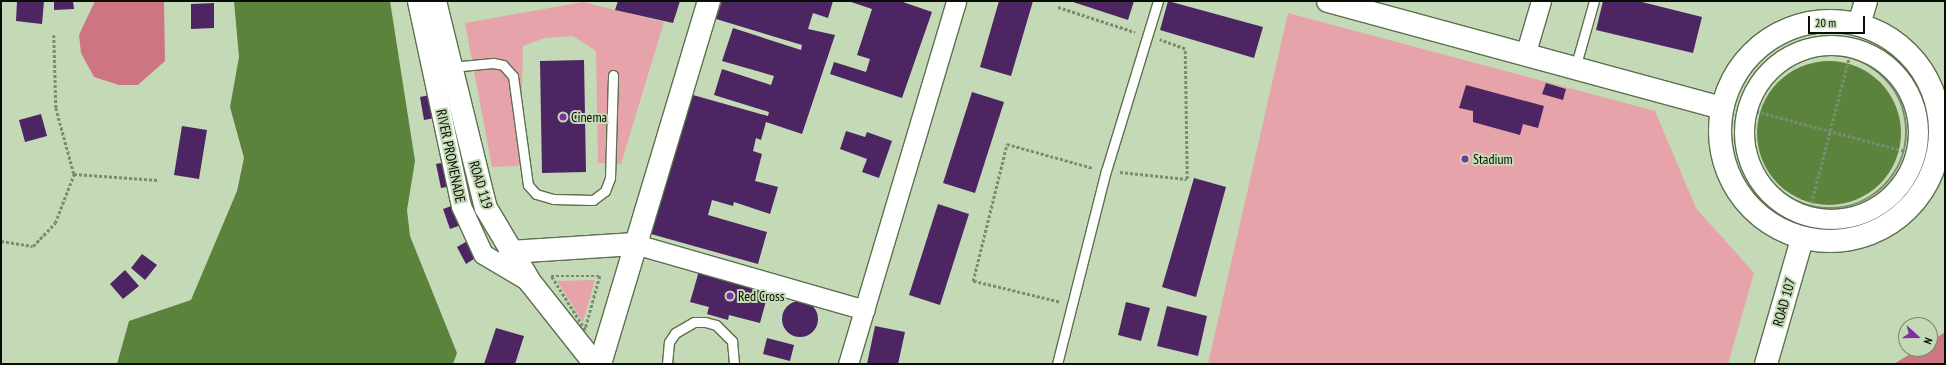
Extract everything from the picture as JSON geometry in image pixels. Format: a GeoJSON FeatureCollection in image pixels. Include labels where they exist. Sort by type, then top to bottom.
{"type":"FeatureCollection","features":[{"type":"Feature","properties":{"kind":"street","name":"RIVER PROMENADE"},"geometry":{"type":"LineString","coordinates":[[417,1],[461,206],[484,254],[530,282]]}},
{"type":"Feature","properties":{"kind":"street","name":"ROAD 119"},"geometry":{"type":"LineString","coordinates":[[435,1],[449,67],[486,208],[510,252],[530,282],[595,364]]}},
{"type":"Feature","properties":{"kind":"street"},"geometry":{"type":"LineString","coordinates":[[600,364],[709,1]]}},
{"type":"Feature","properties":{"kind":"street"},"geometry":{"type":"LineString","coordinates":[[848,364],[956,1]]}},
{"type":"Feature","properties":{"kind":"street"},"geometry":{"type":"LineString","coordinates":[[1328,1],[1721,108]]}},
{"type":"Feature","properties":{"kind":"street"},"geometry":{"type":"LineString","coordinates":[[1525,55],[1541,1]]}},
{"type":"Feature","properties":{"kind":"street"},"geometry":{"type":"LineString","coordinates":[[1859,24],[1866,1]]}},
{"type":"Feature","properties":{"kind":"street"},"geometry":{"type":"LineString","coordinates":[[1825,20],[1859,24],[1891,38],[1917,61],[1934,91],[1941,125],[1941,161],[1923,192],[1900,218],[1876,232],[1836,243],[1802,239],[1770,225],[1744,202],[1727,172],[1720,138],[1721,108],[1737,71],[1760,45],[1791,27],[1825,20]]}},
{"type":"Feature","properties":{"kind":"street"},"geometry":{"type":"LineString","coordinates":[[1836,44],[1856,48],[1887,64],[1906,85],[1917,112],[1918,142],[1910,171],[1892,195],[1868,212],[1839,219],[1809,217],[1782,205],[1761,184],[1748,157],[1744,129],[1749,102],[1759,84],[1783,59],[1809,47],[1836,44]]}},
{"type":"Feature","properties":{"kind":"street","name":"ROAD 107"},"geometry":{"type":"LineString","coordinates":[[1766,364],[1802,239]]}},
{"type":"Feature","properties":{"kind":"street"},"geometry":{"type":"LineString","coordinates":[[510,252],[635,244],[865,310]]}},
{"type":"Feature","properties":{"kind":"lane"},"geometry":{"type":"LineString","coordinates":[[1057,364],[1145,35],[1158,1]]}},
{"type":"Feature","properties":{"kind":"lane"},"geometry":{"type":"LineString","coordinates":[[1575,68],[1594,1]]}},
{"type":"Feature","properties":{"kind":"lane"},"geometry":{"type":"LineString","coordinates":[[449,67],[493,63],[503,65],[513,76],[528,184],[536,194],[553,199],[593,200],[605,191],[610,178],[613,75]]}},
{"type":"Feature","properties":{"kind":"lane"},"geometry":{"type":"LineString","coordinates":[[667,364],[669,342],[675,333],[694,322],[705,322],[716,325],[732,341],[734,364]]}},
{"type":"Feature","properties":{"kind":"path"},"geometry":{"type":"LineString","coordinates":[[1058,7],[1185,49],[1187,178]]}},
{"type":"Feature","properties":{"kind":"path"},"geometry":{"type":"LineString","coordinates":[[1,242],[34,246],[55,223],[74,174],[56,108],[54,34]]}},
{"type":"Feature","properties":{"kind":"path"},"geometry":{"type":"LineString","coordinates":[[1834,54],[1849,57],[1879,71],[1895,90],[1906,114],[1904,151],[1899,166],[1884,188],[1862,203],[1836,210],[1810,208],[1786,197],[1766,178],[1755,154],[1752,130],[1756,111],[1768,84],[1787,67],[1809,57],[1834,54]]}},
{"type":"Feature","properties":{"kind":"path"},"geometry":{"type":"LineString","coordinates":[[1810,208],[1849,57]]}},
{"type":"Feature","properties":{"kind":"path"},"geometry":{"type":"LineString","coordinates":[[1756,111],[1904,151]]}},
{"type":"Feature","properties":{"kind":"path"},"geometry":{"type":"LineString","coordinates":[[1007,144],[973,280],[1073,306]]}},
{"type":"Feature","properties":{"kind":"path"},"geometry":{"type":"LineString","coordinates":[[74,174],[158,180]]}},
{"type":"Feature","properties":{"kind":"path"},"geometry":{"type":"LineString","coordinates":[[551,276],[600,276],[587,322],[585,330],[551,276]]}},
{"type":"Feature","properties":{"kind":"shaded area"},"geometry":{"type":"Polygon","coordinates":[[[95,1],[164,1],[165,61],[138,85],[119,85],[94,77],[81,53],[79,35],[95,1]]]}},
{"type":"Feature","properties":{"kind":"shaded area"},"geometry":{"type":"Polygon","coordinates":[[[234,1],[390,1],[415,161],[407,210],[410,236],[457,353],[453,364],[117,364],[129,321],[191,300],[237,191],[244,158],[230,107],[239,57],[234,1]]]}},
{"type":"Feature","properties":{"kind":"shaded area"},"geometry":{"type":"Polygon","coordinates":[[[583,2],[664,22],[621,164],[598,163],[596,51],[573,36],[545,38],[523,46],[520,166],[492,167],[465,23],[583,2]]]}},
{"type":"Feature","properties":{"kind":"shaded area","name":"Stadium"},"geometry":{"type":"Polygon","coordinates":[[[1288,13],[1655,111],[1696,208],[1754,273],[1728,364],[1208,364],[1288,13]]]}},
{"type":"Feature","properties":{"kind":"shaded area"},"geometry":{"type":"Polygon","coordinates":[[[1829,61],[1856,67],[1880,82],[1895,106],[1901,133],[1895,160],[1880,184],[1856,199],[1829,205],[1802,199],[1778,184],[1763,160],[1757,133],[1763,106],[1778,82],[1802,67],[1829,61]]]}},
{"type":"Feature","properties":{"kind":"shaded area"},"geometry":{"type":"Polygon","coordinates":[[[595,280],[583,322],[557,281],[595,280]]]}},
{"type":"Feature","properties":{"kind":"shaded area"},"geometry":{"type":"Polygon","coordinates":[[[1945,332],[1945,364],[1894,364],[1905,357],[1938,357],[1938,337],[1945,332]]]}},
{"type":"Feature","properties":{"kind":"building"},"geometry":{"type":"Polygon","coordinates":[[[17,1],[44,1],[42,24],[16,21],[17,1]]]}},
{"type":"Feature","properties":{"kind":"building"},"geometry":{"type":"Polygon","coordinates":[[[54,1],[73,1],[74,9],[54,10],[54,1]]]}},
{"type":"Feature","properties":{"kind":"building"},"geometry":{"type":"Polygon","coordinates":[[[618,1],[680,1],[673,23],[615,10],[618,1]]]}},
{"type":"Feature","properties":{"kind":"building"},"geometry":{"type":"Polygon","coordinates":[[[722,1],[833,1],[828,18],[813,13],[808,29],[835,35],[802,134],[766,122],[761,140],[756,138],[753,151],[762,154],[755,181],[778,187],[770,214],[734,202],[733,206],[712,200],[708,215],[767,232],[758,264],[651,234],[693,95],[768,116],[769,112],[714,95],[722,69],[771,85],[774,76],[722,61],[733,28],[801,50],[802,45],[716,19],[722,1]]]}},
{"type":"Feature","properties":{"kind":"building"},"geometry":{"type":"Polygon","coordinates":[[[848,1],[900,1],[932,12],[902,98],[830,74],[834,62],[866,72],[870,59],[857,55],[872,9],[848,1]]]}},
{"type":"Feature","properties":{"kind":"building"},"geometry":{"type":"Polygon","coordinates":[[[999,1],[1033,1],[1011,76],[980,67],[999,1]]]}},
{"type":"Feature","properties":{"kind":"building"},"geometry":{"type":"Polygon","coordinates":[[[1070,1],[1134,1],[1128,20],[1070,1]]]}},
{"type":"Feature","properties":{"kind":"building"},"geometry":{"type":"Polygon","coordinates":[[[1168,1],[1263,27],[1254,58],[1160,30],[1168,1]]]}},
{"type":"Feature","properties":{"kind":"building"},"geometry":{"type":"Polygon","coordinates":[[[1603,1],[1638,1],[1702,17],[1693,53],[1596,30],[1603,1]]]}},
{"type":"Feature","properties":{"kind":"building"},"geometry":{"type":"Polygon","coordinates":[[[214,3],[214,28],[191,29],[191,4],[214,3]]]}},
{"type":"Feature","properties":{"kind":"building","name":"Cinema"},"geometry":{"type":"Polygon","coordinates":[[[584,60],[586,172],[542,173],[540,61],[584,60]]]}},
{"type":"Feature","properties":{"kind":"building"},"geometry":{"type":"Polygon","coordinates":[[[1546,83],[1566,89],[1563,100],[1542,94],[1546,83]]]}},
{"type":"Feature","properties":{"kind":"building"},"geometry":{"type":"Polygon","coordinates":[[[1466,85],[1544,106],[1538,128],[1523,124],[1520,135],[1473,122],[1473,111],[1459,108],[1466,85]]]}},
{"type":"Feature","properties":{"kind":"building"},"geometry":{"type":"Polygon","coordinates":[[[972,92],[1004,102],[975,193],[943,183],[972,92]]]}},
{"type":"Feature","properties":{"kind":"building"},"geometry":{"type":"Polygon","coordinates":[[[440,93],[445,116],[424,120],[420,97],[440,93]]]}},
{"type":"Feature","properties":{"kind":"building"},"geometry":{"type":"Polygon","coordinates":[[[41,114],[47,136],[25,142],[19,120],[41,114]]]}},
{"type":"Feature","properties":{"kind":"building"},"geometry":{"type":"Polygon","coordinates":[[[182,126],[207,130],[199,179],[174,175],[182,126]]]}},
{"type":"Feature","properties":{"kind":"building"},"geometry":{"type":"Polygon","coordinates":[[[846,131],[865,137],[867,132],[892,141],[879,178],[862,172],[867,159],[840,149],[846,131]]]}},
{"type":"Feature","properties":{"kind":"building"},"geometry":{"type":"Polygon","coordinates":[[[451,161],[456,185],[441,188],[436,164],[451,161]]]}},
{"type":"Feature","properties":{"kind":"building"},"geometry":{"type":"Polygon","coordinates":[[[1194,178],[1226,187],[1196,297],[1162,287],[1194,178]]]}},
{"type":"Feature","properties":{"kind":"building"},"geometry":{"type":"Polygon","coordinates":[[[457,204],[464,224],[450,229],[443,209],[457,204]]]}},
{"type":"Feature","properties":{"kind":"building"},"geometry":{"type":"Polygon","coordinates":[[[938,204],[969,214],[940,305],[909,295],[938,204]]]}},
{"type":"Feature","properties":{"kind":"building"},"geometry":{"type":"Polygon","coordinates":[[[471,239],[480,255],[466,264],[457,247],[471,239]]]}},
{"type":"Feature","properties":{"kind":"building"},"geometry":{"type":"Polygon","coordinates":[[[142,254],[157,265],[145,280],[131,268],[142,254]]]}},
{"type":"Feature","properties":{"kind":"building"},"geometry":{"type":"Polygon","coordinates":[[[125,270],[139,286],[123,299],[110,284],[125,270]]]}},
{"type":"Feature","properties":{"kind":"building","name":"Red Cross"},"geometry":{"type":"Polygon","coordinates":[[[699,271],[769,290],[760,323],[729,315],[728,320],[707,314],[709,307],[690,302],[699,271]]]}},
{"type":"Feature","properties":{"kind":"building"},"geometry":{"type":"Polygon","coordinates":[[[800,301],[813,306],[818,319],[813,332],[800,337],[787,332],[782,319],[787,306],[800,301]]]}},
{"type":"Feature","properties":{"kind":"building"},"geometry":{"type":"Polygon","coordinates":[[[1126,302],[1150,308],[1141,341],[1118,335],[1126,302]]]}},
{"type":"Feature","properties":{"kind":"building"},"geometry":{"type":"Polygon","coordinates":[[[1167,306],[1207,316],[1198,356],[1157,346],[1167,306]]]}},
{"type":"Feature","properties":{"kind":"building"},"geometry":{"type":"Polygon","coordinates":[[[875,326],[905,332],[898,364],[867,364],[875,326]]]}},
{"type":"Feature","properties":{"kind":"building"},"geometry":{"type":"Polygon","coordinates":[[[496,328],[524,336],[515,364],[484,364],[496,328]]]}},
{"type":"Feature","properties":{"kind":"building"},"geometry":{"type":"Polygon","coordinates":[[[767,338],[794,345],[790,361],[763,354],[767,338]]]}},
{"type":"Feature","properties":{"kind":"place","name":"Cinema"},"geometry":{"type":"Point","coordinates":[563,117]}},
{"type":"Feature","properties":{"kind":"place","name":"Stadium"},"geometry":{"type":"Point","coordinates":[1465,159]}},
{"type":"Feature","properties":{"kind":"place","name":"Red Cross"},"geometry":{"type":"Point","coordinates":[730,296]}}]}
